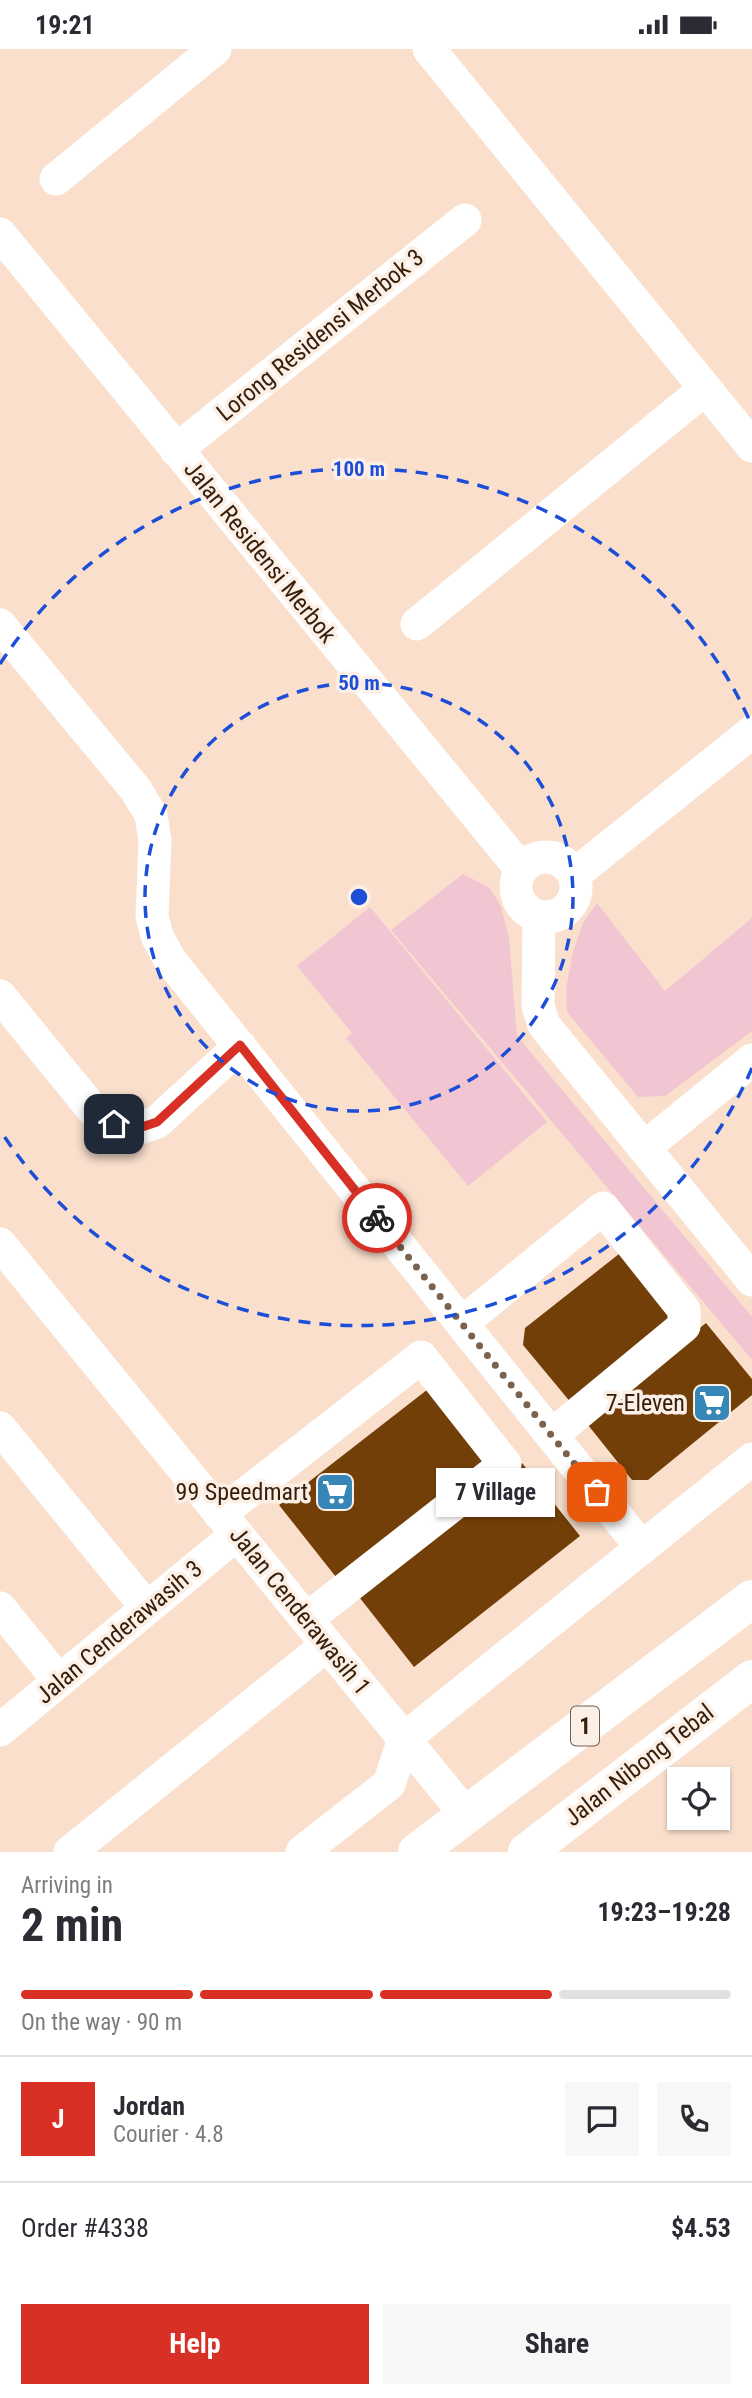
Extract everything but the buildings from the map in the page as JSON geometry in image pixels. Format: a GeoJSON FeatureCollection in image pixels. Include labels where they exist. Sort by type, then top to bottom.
{"type":"FeatureCollection","features":[{"type":"Feature","properties":{"kind":"highway","name":"1"},"geometry":{"type":"LineString","coordinates":[[417,1852],[752,1599]]}},
{"type":"Feature","properties":{"kind":"highway","name":"Jalan Nibong Tebal"},"geometry":{"type":"LineString","coordinates":[[527,1852],[752,1679]]}},
{"type":"Feature","properties":{"kind":"street"},"geometry":{"type":"LineString","coordinates":[[56,179],[215,49]]}},
{"type":"Feature","properties":{"kind":"street"},"geometry":{"type":"LineString","coordinates":[[429,49],[752,446]]}},
{"type":"Feature","properties":{"kind":"street","name":"Lorong Residensi Merbok 3"},"geometry":{"type":"LineString","coordinates":[[176,450],[465,220]]}},
{"type":"Feature","properties":{"kind":"street","name":"Jalan Residensi Merbok"},"geometry":{"type":"LineString","coordinates":[[0,234],[521,869]]}},
{"type":"Feature","properties":{"kind":"street"},"geometry":{"type":"LineString","coordinates":[[417,624],[705,389]]}},
{"type":"Feature","properties":{"kind":"street"},"geometry":{"type":"LineString","coordinates":[[0,625],[136,790],[151,815],[155,841],[152,916],[157,936],[170,960],[642,1548]]}},
{"type":"Feature","properties":{"kind":"street"},"geometry":{"type":"LineString","coordinates":[[574,874],[752,732]]}},
{"type":"Feature","properties":{"kind":"street"},"geometry":{"type":"LineString","coordinates":[[553,857],[562,861],[574,874],[576,884],[572,902],[558,915],[540,916],[530,913],[517,898],[517,878],[521,869],[535,858],[553,857]]}},
{"type":"Feature","properties":{"kind":"street"},"geometry":{"type":"LineString","coordinates":[[540,916],[538,1006],[544,1025],[752,1280]]}},
{"type":"Feature","properties":{"kind":"street"},"geometry":{"type":"LineString","coordinates":[[0,996],[93,1110],[114,1124],[136,1129],[157,1122],[240,1045]]}},
{"type":"Feature","properties":{"kind":"street"},"geometry":{"type":"LineString","coordinates":[[644,1148],[752,1060]]}},
{"type":"Feature","properties":{"kind":"street"},"geometry":{"type":"LineString","coordinates":[[462,1323],[603,1207],[684,1310],[684,1326],[552,1435]]}},
{"type":"Feature","properties":{"kind":"street","name":"Jalan Cenderawasih 1"},"geometry":{"type":"LineString","coordinates":[[0,1244],[467,1816]]}},
{"type":"Feature","properties":{"kind":"street","name":"Jalan Cenderawasih 3"},"geometry":{"type":"LineString","coordinates":[[0,1730],[147,1608],[229,1524],[421,1357],[505,1464],[307,1619]]}},
{"type":"Feature","properties":{"kind":"street"},"geometry":{"type":"LineString","coordinates":[[0,1429],[147,1608]]}},
{"type":"Feature","properties":{"kind":"street"},"geometry":{"type":"LineString","coordinates":[[302,1852],[388,1784],[404,1739],[752,1459]]}},
{"type":"Feature","properties":{"kind":"street"},"geometry":{"type":"LineString","coordinates":[[0,1608],[59,1681]]}},
{"type":"Feature","properties":{"kind":"street"},"geometry":{"type":"LineString","coordinates":[[70,1852],[327,1645]]}},
{"type":"Feature","properties":{"kind":"shaded area"},"geometry":{"type":"Polygon","coordinates":[[[463,874],[490,888],[501,907],[509,938],[517,1036],[752,1317],[752,1360],[391,930],[463,874]]]}},
{"type":"Feature","properties":{"kind":"shaded area"},"geometry":{"type":"Polygon","coordinates":[[[597,903],[665,991],[752,918],[752,1031],[665,1096],[638,1097],[567,1012],[566,989],[573,952],[583,923],[597,903]]]}},
{"type":"Feature","properties":{"kind":"shaded area"},"geometry":{"type":"Polygon","coordinates":[[[370,907],[547,1122],[468,1186],[346,1038],[352,1033],[297,966],[370,907]]]}},
{"type":"Feature","properties":{"kind":"way so far"},"geometry":{"type":"LineString","coordinates":[[377,1218],[597,1492]]}},
{"type":"Feature","properties":{"kind":"place","name":"7-Eleven"},"geometry":{"type":"Point","coordinates":[712,1403]}},
{"type":"Feature","properties":{"kind":"place","name":"99 Speedmart"},"geometry":{"type":"Point","coordinates":[335,1492]}},
{"type":"Feature","properties":{"kind":"place","name":"7 Village"},"geometry":{"type":"Point","coordinates":[597,1492]}},
{"type":"Feature","properties":{"kind":"route"},"geometry":{"type":"LineString","coordinates":[[114,1124],[136,1129],[157,1122],[240,1045],[377,1218]]}}]}
